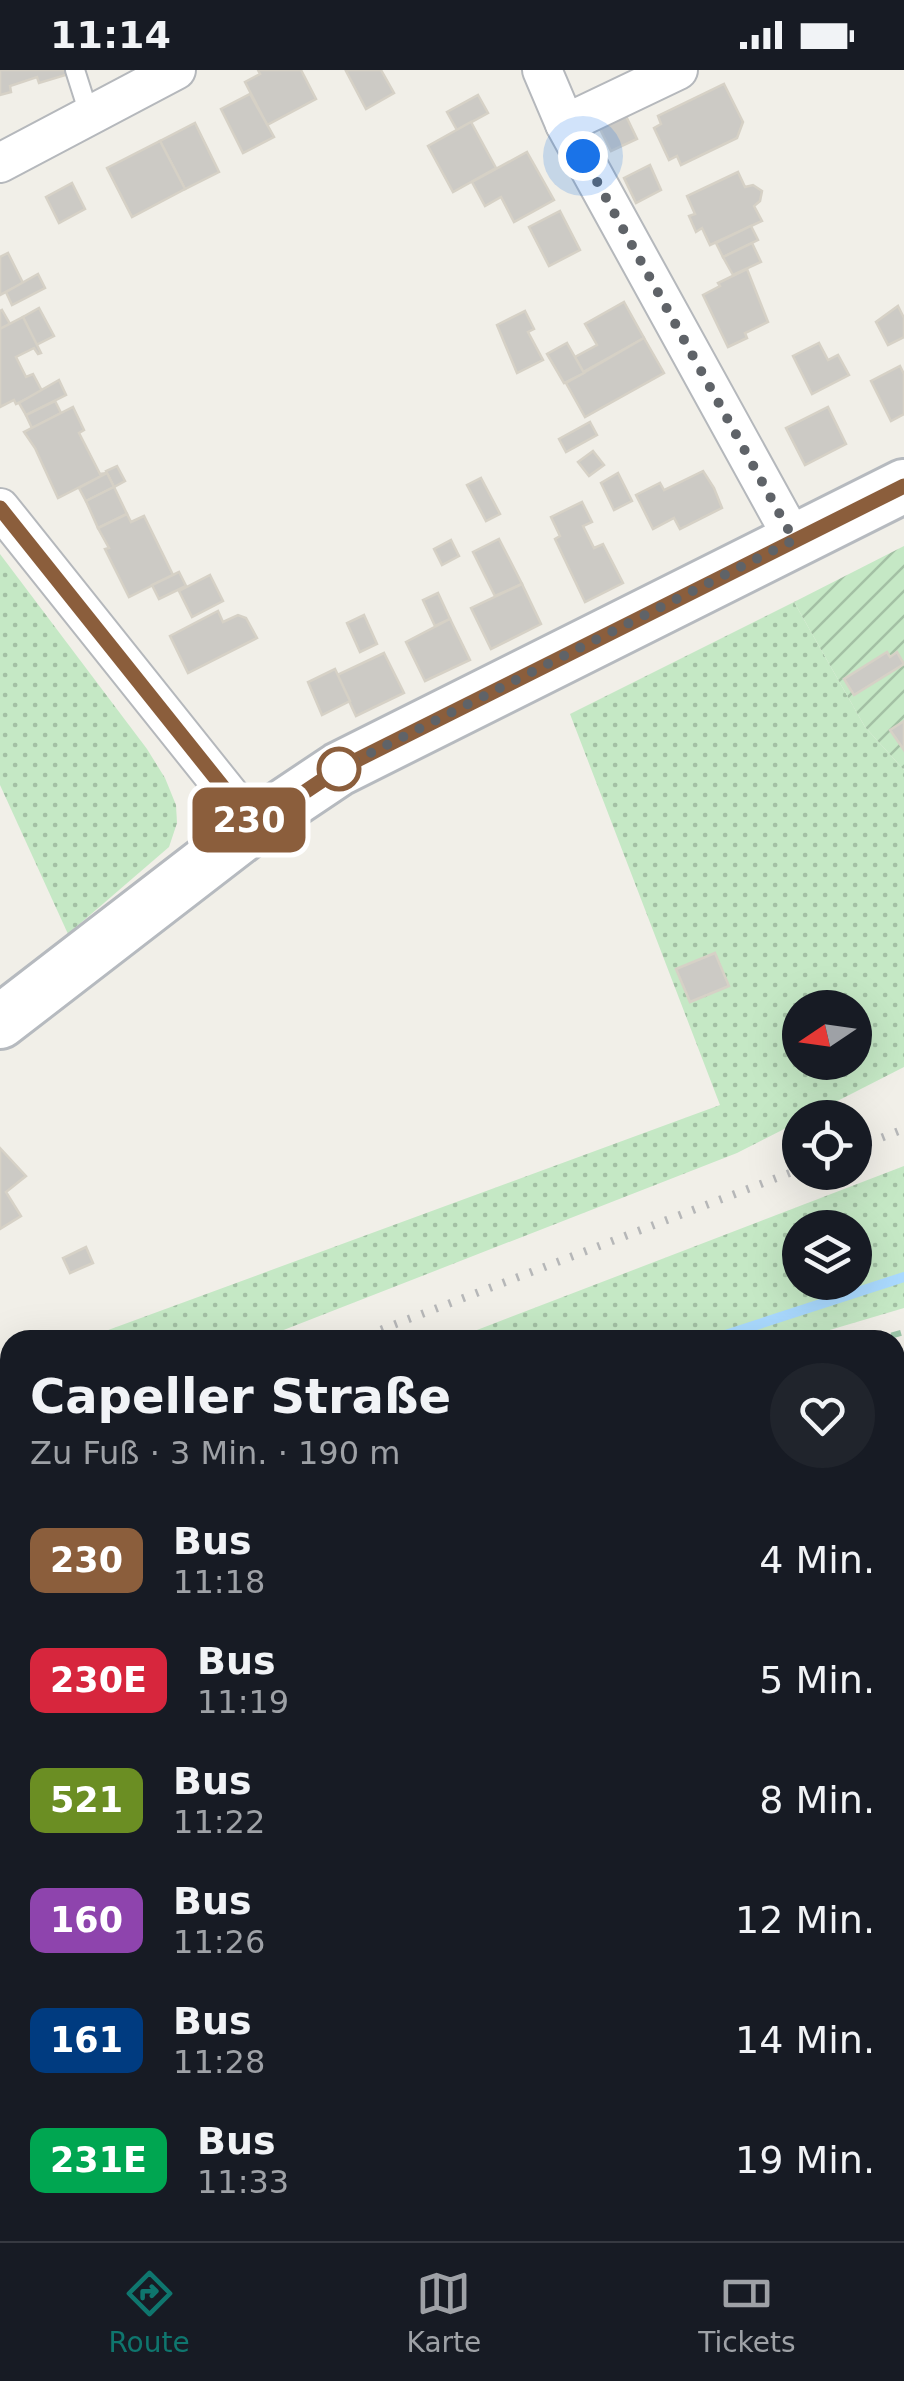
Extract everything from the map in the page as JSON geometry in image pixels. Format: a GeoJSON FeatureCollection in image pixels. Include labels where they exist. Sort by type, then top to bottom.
{"type":"FeatureCollection","features":[{"type":"Feature","properties":{"kind":"street"},"geometry":{"type":"LineString","coordinates":[[0,163],[176,70]]}},
{"type":"Feature","properties":{"kind":"street"},"geometry":{"type":"LineString","coordinates":[[542,70],[566,124],[794,540]]}},
{"type":"Feature","properties":{"kind":"street"},"geometry":{"type":"LineString","coordinates":[[566,124],[678,70]]}},
{"type":"Feature","properties":{"kind":"street"},"geometry":{"type":"LineString","coordinates":[[0,1022],[254,826],[339,769],[904,486]]}},
{"type":"Feature","properties":{"kind":"street"},"geometry":{"type":"LineString","coordinates":[[0,508],[254,826]]}},
{"type":"Feature","properties":{"kind":"lane"},"geometry":{"type":"LineString","coordinates":[[75,70],[90,117]]}},
{"type":"Feature","properties":{"kind":"green space"},"geometry":{"type":"Polygon","coordinates":[[[904,546],[904,770],[865,727],[794,602],[904,546]]]}},
{"type":"Feature","properties":{"kind":"green space"},"geometry":{"type":"Polygon","coordinates":[[[0,554],[147,749],[176,805],[177,823],[169,847],[68,934],[0,785],[0,554]]]}},
{"type":"Feature","properties":{"kind":"green space"},"geometry":{"type":"Polygon","coordinates":[[[794,602],[865,727],[904,770],[904,1067],[839,1100],[782,1100],[782,1130],[737,1153],[284,1330],[108,1330],[720,1105],[570,714],[794,602]]]}},
{"type":"Feature","properties":{"kind":"green space"},"geometry":{"type":"Polygon","coordinates":[[[904,1166],[904,1308],[830,1330],[477,1330],[782,1213],[782,1300],[872,1300],[872,1210],[789,1210],[842,1190],[872,1190],[872,1178],[904,1166]]]}},
{"type":"Feature","properties":{"kind":"building"},"geometry":{"type":"Polygon","coordinates":[[[0,70],[68,70],[69,74],[39,83],[37,77],[10,86],[11,92],[0,95],[0,70]]]}},
{"type":"Feature","properties":{"kind":"building"},"geometry":{"type":"Polygon","coordinates":[[[258,70],[301,70],[316,99],[267,125],[245,82],[260,74],[258,70]]]}},
{"type":"Feature","properties":{"kind":"building"},"geometry":{"type":"Polygon","coordinates":[[[381,70],[394,93],[366,109],[346,71],[381,70]]]}},
{"type":"Feature","properties":{"kind":"building"},"geometry":{"type":"Polygon","coordinates":[[[724,84],[743,122],[737,138],[681,165],[677,156],[669,160],[654,128],[661,124],[658,116],[724,84]]]}},
{"type":"Feature","properties":{"kind":"building"},"geometry":{"type":"Polygon","coordinates":[[[250,94],[274,137],[243,153],[221,109],[250,94]]]}},
{"type":"Feature","properties":{"kind":"building"},"geometry":{"type":"Polygon","coordinates":[[[478,95],[488,113],[457,130],[447,112],[478,95]]]}},
{"type":"Feature","properties":{"kind":"building"},"geometry":{"type":"Polygon","coordinates":[[[625,114],[637,139],[611,151],[599,127],[625,114]]]}},
{"type":"Feature","properties":{"kind":"building"},"geometry":{"type":"Polygon","coordinates":[[[471,122],[496,168],[453,192],[428,146],[471,122]]]}},
{"type":"Feature","properties":{"kind":"building"},"geometry":{"type":"Polygon","coordinates":[[[195,123],[219,172],[185,189],[160,141],[195,123]]]}},
{"type":"Feature","properties":{"kind":"building"},"geometry":{"type":"Polygon","coordinates":[[[160,141],[185,189],[132,217],[107,168],[160,141]]]}},
{"type":"Feature","properties":{"kind":"building"},"geometry":{"type":"Polygon","coordinates":[[[527,152],[554,200],[514,222],[501,197],[485,206],[472,182],[527,152]]]}},
{"type":"Feature","properties":{"kind":"building"},"geometry":{"type":"Polygon","coordinates":[[[650,165],[661,190],[636,203],[624,178],[650,165]]]}},
{"type":"Feature","properties":{"kind":"building"},"geometry":{"type":"Polygon","coordinates":[[[738,172],[745,187],[753,185],[762,191],[754,206],[762,221],[710,245],[702,228],[696,232],[689,216],[695,214],[687,196],[738,172]]]}},
{"type":"Feature","properties":{"kind":"building"},"geometry":{"type":"Polygon","coordinates":[[[72,183],[85,209],[59,223],[46,197],[72,183]]]}},
{"type":"Feature","properties":{"kind":"building"},"geometry":{"type":"Polygon","coordinates":[[[560,211],[580,250],[549,266],[529,227],[560,211]]]}},
{"type":"Feature","properties":{"kind":"building"},"geometry":{"type":"Polygon","coordinates":[[[751,226],[758,240],[723,257],[716,243],[751,226]]]}},
{"type":"Feature","properties":{"kind":"building"},"geometry":{"type":"Polygon","coordinates":[[[752,243],[761,262],[733,275],[723,257],[752,243]]]}},
{"type":"Feature","properties":{"kind":"building"},"geometry":{"type":"Polygon","coordinates":[[[8,253],[23,283],[0,295],[0,257],[8,253]]]}},
{"type":"Feature","properties":{"kind":"building"},"geometry":{"type":"Polygon","coordinates":[[[747,269],[768,322],[728,347],[703,295],[747,269]]]}},
{"type":"Feature","properties":{"kind":"building"},"geometry":{"type":"Polygon","coordinates":[[[38,274],[45,288],[12,305],[6,292],[38,274]]]}},
{"type":"Feature","properties":{"kind":"building"},"geometry":{"type":"Polygon","coordinates":[[[624,302],[644,338],[583,372],[575,357],[597,345],[585,324],[624,302]]]}},
{"type":"Feature","properties":{"kind":"building"},"geometry":{"type":"Polygon","coordinates":[[[898,306],[904,318],[904,337],[888,345],[876,322],[898,306]]]}},
{"type":"Feature","properties":{"kind":"building"},"geometry":{"type":"Polygon","coordinates":[[[39,308],[54,336],[36,345],[23,317],[39,308]]]}},
{"type":"Feature","properties":{"kind":"building"},"geometry":{"type":"Polygon","coordinates":[[[0,311],[10,324],[0,329],[0,311]]]}},
{"type":"Feature","properties":{"kind":"building"},"geometry":{"type":"Polygon","coordinates":[[[525,311],[534,329],[528,332],[543,360],[517,373],[497,325],[525,311]]]}},
{"type":"Feature","properties":{"kind":"building"},"geometry":{"type":"Polygon","coordinates":[[[23,317],[41,353],[34,348],[16,357],[26,377],[33,374],[42,391],[0,407],[0,329],[23,317]]]}},
{"type":"Feature","properties":{"kind":"building"},"geometry":{"type":"Polygon","coordinates":[[[644,338],[664,373],[585,417],[566,383],[644,338]]]}},
{"type":"Feature","properties":{"kind":"building"},"geometry":{"type":"Polygon","coordinates":[[[567,343],[584,373],[564,383],[547,354],[567,343]]]}},
{"type":"Feature","properties":{"kind":"building"},"geometry":{"type":"Polygon","coordinates":[[[819,343],[828,360],[838,355],[849,375],[812,394],[793,356],[819,343]]]}},
{"type":"Feature","properties":{"kind":"building"},"geometry":{"type":"Polygon","coordinates":[[[900,366],[904,374],[904,414],[891,421],[871,381],[900,366]]]}},
{"type":"Feature","properties":{"kind":"building"},"geometry":{"type":"Polygon","coordinates":[[[59,380],[66,395],[26,415],[19,403],[59,380]]]}},
{"type":"Feature","properties":{"kind":"building"},"geometry":{"type":"Polygon","coordinates":[[[55,401],[61,413],[32,428],[26,415],[55,401]]]}},
{"type":"Feature","properties":{"kind":"building"},"geometry":{"type":"Polygon","coordinates":[[[73,407],[84,430],[79,433],[100,474],[107,473],[58,498],[24,432],[73,407]]]}},
{"type":"Feature","properties":{"kind":"building"},"geometry":{"type":"Polygon","coordinates":[[[828,407],[846,444],[805,465],[786,428],[828,407]]]}},
{"type":"Feature","properties":{"kind":"building"},"geometry":{"type":"Polygon","coordinates":[[[590,422],[597,435],[566,452],[559,439],[590,422]]]}},
{"type":"Feature","properties":{"kind":"building"},"geometry":{"type":"Polygon","coordinates":[[[593,451],[604,465],[589,476],[578,462],[593,451]]]}},
{"type":"Feature","properties":{"kind":"building"},"geometry":{"type":"Polygon","coordinates":[[[117,466],[125,481],[114,487],[106,471],[117,466]]]}},
{"type":"Feature","properties":{"kind":"building"},"geometry":{"type":"Polygon","coordinates":[[[703,471],[722,508],[680,529],[674,518],[653,529],[636,495],[660,483],[664,490],[703,471]]]}},
{"type":"Feature","properties":{"kind":"building"},"geometry":{"type":"Polygon","coordinates":[[[107,473],[114,487],[86,501],[79,488],[107,473]]]}},
{"type":"Feature","properties":{"kind":"building"},"geometry":{"type":"Polygon","coordinates":[[[618,473],[632,501],[614,510],[601,483],[618,473]]]}},
{"type":"Feature","properties":{"kind":"building"},"geometry":{"type":"Polygon","coordinates":[[[481,478],[500,514],[486,521],[467,485],[481,478]]]}},
{"type":"Feature","properties":{"kind":"building"},"geometry":{"type":"Polygon","coordinates":[[[114,487],[127,514],[98,528],[86,501],[114,487]]]}},
{"type":"Feature","properties":{"kind":"building"},"geometry":{"type":"Polygon","coordinates":[[[582,502],[592,522],[583,526],[594,548],[603,544],[623,583],[585,602],[555,539],[560,536],[551,517],[582,502]]]}},
{"type":"Feature","properties":{"kind":"building"},"geometry":{"type":"Polygon","coordinates":[[[127,514],[131,522],[144,516],[173,575],[129,597],[98,528],[127,514]]]}},
{"type":"Feature","properties":{"kind":"building"},"geometry":{"type":"Polygon","coordinates":[[[499,539],[522,584],[495,596],[473,552],[499,539]]]}},
{"type":"Feature","properties":{"kind":"building"},"geometry":{"type":"Polygon","coordinates":[[[451,540],[459,556],[442,565],[434,549],[451,540]]]}},
{"type":"Feature","properties":{"kind":"building"},"geometry":{"type":"Polygon","coordinates":[[[179,572],[186,586],[159,599],[152,585],[179,572]]]}},
{"type":"Feature","properties":{"kind":"building"},"geometry":{"type":"Polygon","coordinates":[[[210,575],[223,601],[192,617],[179,591],[210,575]]]}},
{"type":"Feature","properties":{"kind":"building"},"geometry":{"type":"Polygon","coordinates":[[[522,584],[541,624],[491,649],[471,608],[522,584]]]}},
{"type":"Feature","properties":{"kind":"building"},"geometry":{"type":"Polygon","coordinates":[[[438,593],[450,619],[435,626],[423,600],[438,593]]]}},
{"type":"Feature","properties":{"kind":"building"},"geometry":{"type":"Polygon","coordinates":[[[218,611],[223,622],[238,615],[246,618],[257,638],[188,673],[170,636],[218,611]]]}},
{"type":"Feature","properties":{"kind":"building"},"geometry":{"type":"Polygon","coordinates":[[[364,615],[377,644],[360,652],[347,623],[364,615]]]}},
{"type":"Feature","properties":{"kind":"building"},"geometry":{"type":"Polygon","coordinates":[[[450,619],[470,660],[425,681],[406,642],[450,619]]]}},
{"type":"Feature","properties":{"kind":"building"},"geometry":{"type":"Polygon","coordinates":[[[887,652],[890,657],[897,652],[904,664],[854,695],[844,679],[887,652]]]}},
{"type":"Feature","properties":{"kind":"building"},"geometry":{"type":"Polygon","coordinates":[[[384,653],[404,693],[356,716],[337,675],[384,653]]]}},
{"type":"Feature","properties":{"kind":"building"},"geometry":{"type":"Polygon","coordinates":[[[335,669],[350,701],[322,715],[308,682],[335,669]]]}},
{"type":"Feature","properties":{"kind":"building"},"geometry":{"type":"Polygon","coordinates":[[[904,721],[904,750],[890,730],[904,721]]]}},
{"type":"Feature","properties":{"kind":"building"},"geometry":{"type":"Polygon","coordinates":[[[715,953],[729,986],[690,1002],[676,969],[715,953]]]}},
{"type":"Feature","properties":{"kind":"building"},"geometry":{"type":"Polygon","coordinates":[[[0,1148],[26,1176],[6,1192],[21,1216],[0,1229],[0,1148]]]}},
{"type":"Feature","properties":{"kind":"building"},"geometry":{"type":"Polygon","coordinates":[[[86,1247],[93,1263],[70,1273],[63,1258],[86,1247]]]}},
{"type":"Feature","properties":{"kind":"waterway"},"geometry":{"type":"LineString","coordinates":[[741,1330],[904,1277]]}},
{"type":"Feature","properties":{"kind":"railway"},"geometry":{"type":"LineString","coordinates":[[872,1141],[904,1129]]}},
{"type":"Feature","properties":{"kind":"railway"},"geometry":{"type":"LineString","coordinates":[[380,1330],[782,1176]]}},
{"type":"Feature","properties":{"kind":"bus line","name":"230"},"geometry":{"type":"LineString","coordinates":[[0,508],[254,826],[339,769],[904,486]]}},
{"type":"Feature","properties":{"kind":"route"},"geometry":{"type":"LineString","coordinates":[[339,769],[794,540],[583,156]]}}]}
